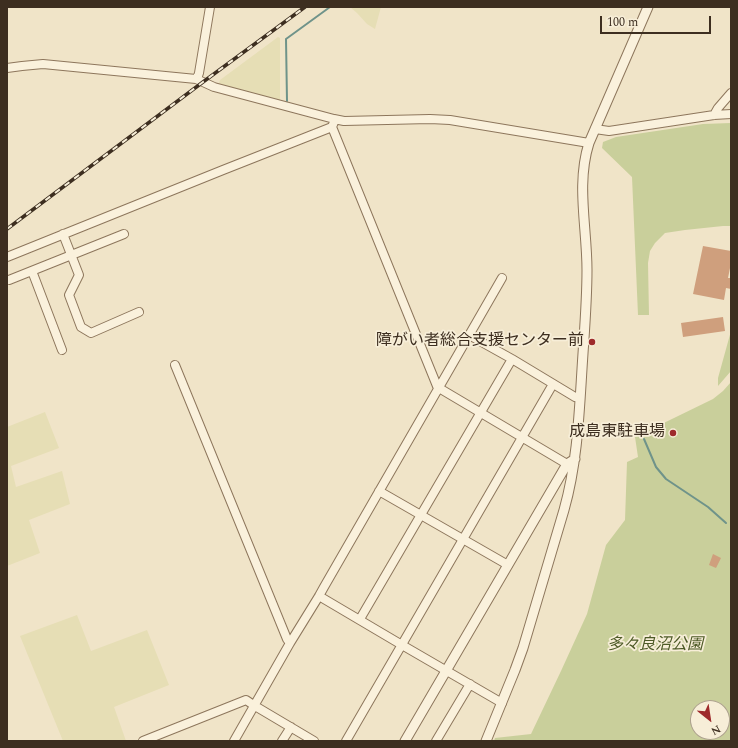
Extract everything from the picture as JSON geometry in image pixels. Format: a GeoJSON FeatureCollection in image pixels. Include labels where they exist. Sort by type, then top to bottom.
{"type":"FeatureCollection","features":[{"type":"Feature","properties":{"kind":"street"},"geometry":{"type":"LineString","coordinates":[[196,79],[199,73],[210,7]]}},
{"type":"Feature","properties":{"kind":"street"},"geometry":{"type":"LineString","coordinates":[[486,741],[516,670],[523,648],[564,510],[575,459],[587,271],[586,235],[582,194],[584,160],[589,143],[648,7]]}},
{"type":"Feature","properties":{"kind":"street"},"geometry":{"type":"LineString","coordinates":[[7,68],[43,64],[196,79],[214,87],[333,123]]}},
{"type":"Feature","properties":{"kind":"street"},"geometry":{"type":"LineString","coordinates":[[714,115],[731,93]]}},
{"type":"Feature","properties":{"kind":"street"},"geometry":{"type":"LineString","coordinates":[[595,129],[609,131],[714,115],[731,114]]}},
{"type":"Feature","properties":{"kind":"street"},"geometry":{"type":"LineString","coordinates":[[7,257],[223,170],[333,123],[352,121],[430,119],[450,120],[589,143]]}},
{"type":"Feature","properties":{"kind":"street"},"geometry":{"type":"LineString","coordinates":[[333,123],[437,386],[567,464]]}},
{"type":"Feature","properties":{"kind":"street"},"geometry":{"type":"LineString","coordinates":[[63,234],[79,275],[69,296],[81,327],[91,333],[139,312]]}},
{"type":"Feature","properties":{"kind":"street"},"geometry":{"type":"LineString","coordinates":[[9,280],[124,234]]}},
{"type":"Feature","properties":{"kind":"street"},"geometry":{"type":"LineString","coordinates":[[32,271],[62,350]]}},
{"type":"Feature","properties":{"kind":"street"},"geometry":{"type":"LineString","coordinates":[[234,741],[502,278]]}},
{"type":"Feature","properties":{"kind":"street"},"geometry":{"type":"LineString","coordinates":[[469,335],[574,396],[580,398]]}},
{"type":"Feature","properties":{"kind":"street"},"geometry":{"type":"LineString","coordinates":[[360,619],[512,359]]}},
{"type":"Feature","properties":{"kind":"street"},"geometry":{"type":"LineString","coordinates":[[176,365],[287,639],[290,643]]}},
{"type":"Feature","properties":{"kind":"street"},"geometry":{"type":"LineString","coordinates":[[346,741],[553,384]]}},
{"type":"Feature","properties":{"kind":"street"},"geometry":{"type":"LineString","coordinates":[[406,741],[567,464],[575,459]]}},
{"type":"Feature","properties":{"kind":"street"},"geometry":{"type":"LineString","coordinates":[[379,490],[508,565]]}},
{"type":"Feature","properties":{"kind":"street"},"geometry":{"type":"LineString","coordinates":[[319,596],[502,703]]}},
{"type":"Feature","properties":{"kind":"street"},"geometry":{"type":"LineString","coordinates":[[436,741],[470,684]]}},
{"type":"Feature","properties":{"kind":"street"},"geometry":{"type":"LineString","coordinates":[[143,741],[246,700],[314,741]]}},
{"type":"Feature","properties":{"kind":"street"},"geometry":{"type":"LineString","coordinates":[[282,741],[291,727]]}},
{"type":"Feature","properties":{"kind":"shaded area"},"geometry":{"type":"Polygon","coordinates":[[[350,7],[381,7],[375,29],[367,24],[350,7]]]}},
{"type":"Feature","properties":{"kind":"shaded area"},"geometry":{"type":"Polygon","coordinates":[[[278,37],[280,38],[280,100],[221,85],[219,83],[220,80],[278,37]]]}},
{"type":"Feature","properties":{"kind":"shaded area"},"geometry":{"type":"Polygon","coordinates":[[[45,412],[59,448],[11,466],[16,487],[62,471],[70,504],[29,520],[40,553],[7,566],[7,427],[45,412]]]}},
{"type":"Feature","properties":{"kind":"shaded area"},"geometry":{"type":"Polygon","coordinates":[[[77,615],[91,651],[147,630],[169,685],[114,707],[126,741],[63,741],[20,636],[77,615]]]}},
{"type":"Feature","properties":{"kind":"green space"},"geometry":{"type":"Polygon","coordinates":[[[731,123],[731,226],[665,233],[655,243],[650,251],[648,263],[649,315],[638,315],[632,177],[602,148],[603,142],[616,137],[703,124],[731,123]]]}},
{"type":"Feature","properties":{"kind":"green space"},"geometry":{"type":"Polygon","coordinates":[[[731,331],[731,371],[718,386],[718,378],[731,331]]]}},
{"type":"Feature","properties":{"kind":"green space","name":"多々良沼公園"},"geometry":{"type":"Polygon","coordinates":[[[731,382],[731,741],[494,741],[495,738],[531,734],[561,671],[587,614],[606,545],[625,520],[627,462],[638,457],[635,437],[713,399],[731,382]]]}},
{"type":"Feature","properties":{"kind":"building"},"geometry":{"type":"Polygon","coordinates":[[[703,246],[731,251],[731,263],[728,278],[731,278],[731,289],[726,288],[724,300],[693,294],[703,246]]]}},
{"type":"Feature","properties":{"kind":"building"},"geometry":{"type":"Polygon","coordinates":[[[723,317],[725,331],[683,337],[681,323],[723,317]]]}},
{"type":"Feature","properties":{"kind":"building"},"geometry":{"type":"Polygon","coordinates":[[[713,554],[721,558],[716,568],[709,565],[713,554]]]}},
{"type":"Feature","properties":{"kind":"waterway"},"geometry":{"type":"LineString","coordinates":[[287,101],[286,39],[330,7]]}},
{"type":"Feature","properties":{"kind":"waterway"},"geometry":{"type":"LineString","coordinates":[[644,439],[656,467],[666,479],[708,507],[726,523]]}},
{"type":"Feature","properties":{"kind":"railway"},"geometry":{"type":"LineString","coordinates":[[7,229],[305,7]]}},
{"type":"Feature","properties":{"kind":"place","name":"障がい者総合支援センター前"},"geometry":{"type":"Point","coordinates":[592,342]}},
{"type":"Feature","properties":{"kind":"place","name":"成島東駐車場"},"geometry":{"type":"Point","coordinates":[673,433]}}]}
